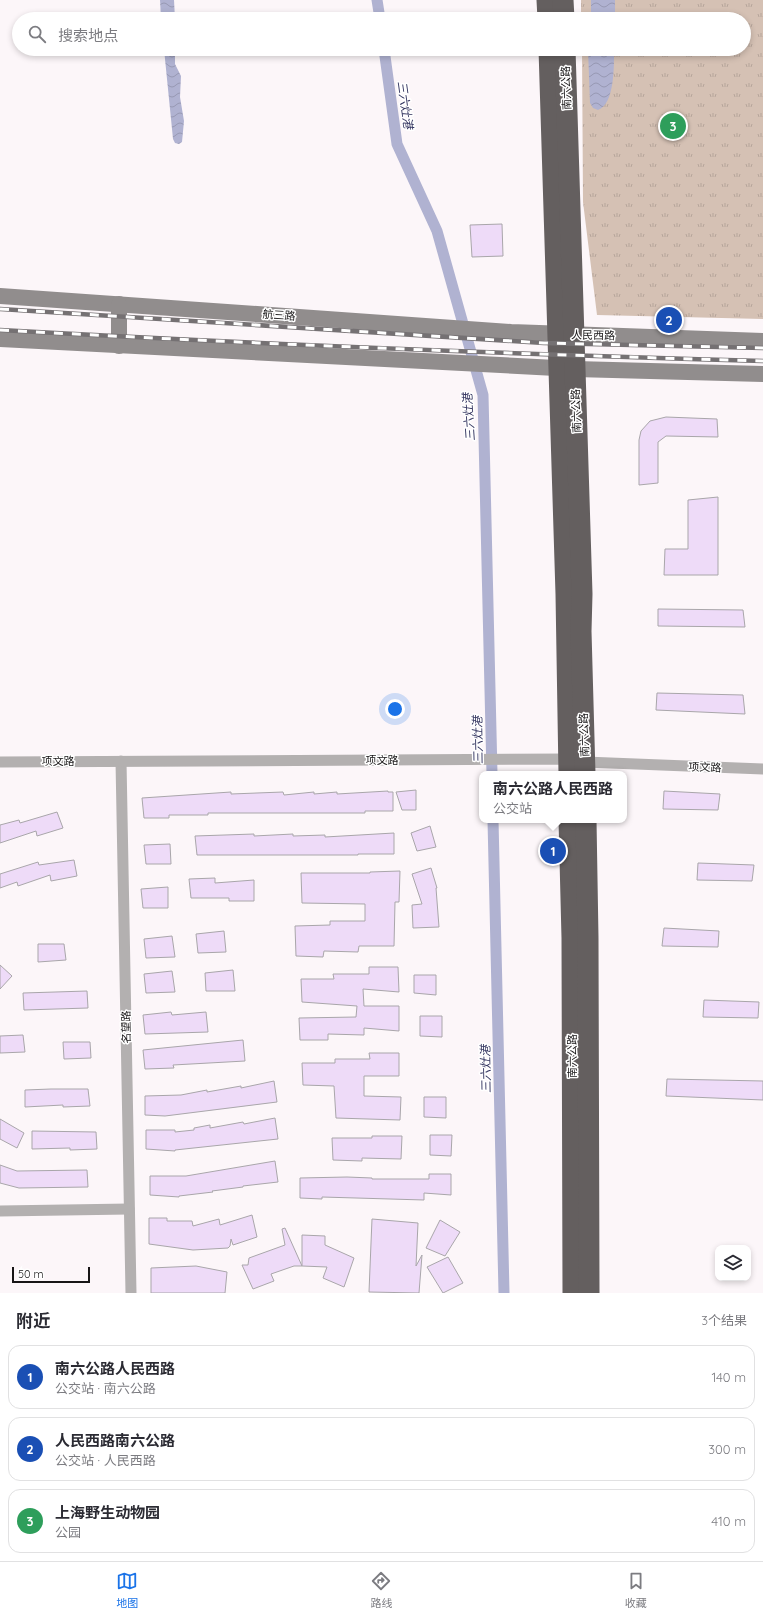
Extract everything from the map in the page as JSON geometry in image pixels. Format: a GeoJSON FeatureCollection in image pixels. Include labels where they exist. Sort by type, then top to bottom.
{"type":"FeatureCollection","features":[{"type":"Feature","properties":{"kind":"highway"},"geometry":{"type":"LineString","coordinates":[[547,0],[548,12]]}},
{"type":"Feature","properties":{"kind":"highway"},"geometry":{"type":"LineString","coordinates":[[564,0],[564,12]]}},
{"type":"Feature","properties":{"kind":"highway","name":"南六公路"},"geometry":{"type":"LineString","coordinates":[[549,56],[568,332]]}},
{"type":"Feature","properties":{"kind":"highway","name":"南六公路"},"geometry":{"type":"LineString","coordinates":[[565,56],[568,332],[567,368],[582,594],[577,767]]}},
{"type":"Feature","properties":{"kind":"highway","name":"南六公路"},"geometry":{"type":"LineString","coordinates":[[569,823],[572,938],[573,1293]]}},
{"type":"Feature","properties":{"kind":"highway","name":"南六公路"},"geometry":{"type":"LineString","coordinates":[[586,823],[588,938],[589,1293]]}},
{"type":"Feature","properties":{"kind":"main road","name":"航三路"},"geometry":{"type":"LineString","coordinates":[[0,296],[511,332],[568,332]]}},
{"type":"Feature","properties":{"kind":"main road"},"geometry":{"type":"LineString","coordinates":[[119,304],[119,346]]}},
{"type":"Feature","properties":{"kind":"main road","name":"人民西路"},"geometry":{"type":"LineString","coordinates":[[568,332],[670,329],[763,334]]}},
{"type":"Feature","properties":{"kind":"main road","name":"人民西路"},"geometry":{"type":"LineString","coordinates":[[568,332],[763,341]]}},
{"type":"Feature","properties":{"kind":"main road"},"geometry":{"type":"LineString","coordinates":[[0,339],[567,368],[763,374]]}},
{"type":"Feature","properties":{"kind":"main road"},"geometry":{"type":"LineString","coordinates":[[723,373],[763,382]]}},
{"type":"Feature","properties":{"kind":"street","name":"项文路"},"geometry":{"type":"LineString","coordinates":[[0,762],[497,759],[577,767],[763,769]]}},
{"type":"Feature","properties":{"kind":"street","name":"名望路"},"geometry":{"type":"LineString","coordinates":[[121,761],[131,1293]]}},
{"type":"Feature","properties":{"kind":"street"},"geometry":{"type":"LineString","coordinates":[[0,1211],[129,1209]]}},
{"type":"Feature","properties":{"kind":"green space"},"geometry":{"type":"Polygon","coordinates":[[[581,0],[763,0],[763,319],[597,315],[583,202],[582,56],[751,56],[751,12],[581,12],[581,0]]]}},
{"type":"Feature","properties":{"kind":"water"},"geometry":{"type":"Polygon","coordinates":[[[160,0],[174,0],[175,12],[161,12],[160,0]]]}},
{"type":"Feature","properties":{"kind":"water"},"geometry":{"type":"Polygon","coordinates":[[[591,0],[615,0],[615,12],[591,12],[591,0]]]}},
{"type":"Feature","properties":{"kind":"water"},"geometry":{"type":"Polygon","coordinates":[[[165,56],[175,56],[175,64],[181,76],[180,97],[184,121],[182,142],[179,144],[175,143],[173,139],[165,56]]]}},
{"type":"Feature","properties":{"kind":"water"},"geometry":{"type":"Polygon","coordinates":[[[588,56],[614,56],[611,92],[608,100],[604,106],[598,110],[593,108],[590,103],[588,56]]]}},
{"type":"Feature","properties":{"kind":"building"},"geometry":{"type":"Polygon","coordinates":[[[502,224],[503,256],[472,257],[470,225],[502,224]]]}},
{"type":"Feature","properties":{"kind":"building"},"geometry":{"type":"Polygon","coordinates":[[[666,417],[717,419],[718,437],[666,436],[658,442],[658,483],[639,485],[639,440],[641,431],[650,421],[666,417]]]}},
{"type":"Feature","properties":{"kind":"building"},"geometry":{"type":"Polygon","coordinates":[[[718,497],[718,575],[664,575],[665,549],[688,549],[688,500],[718,497]]]}},
{"type":"Feature","properties":{"kind":"building"},"geometry":{"type":"Polygon","coordinates":[[[658,609],[743,610],[745,627],[658,626],[658,609]]]}},
{"type":"Feature","properties":{"kind":"building"},"geometry":{"type":"Polygon","coordinates":[[[657,693],[743,695],[745,714],[656,710],[657,693]]]}},
{"type":"Feature","properties":{"kind":"building"},"geometry":{"type":"Polygon","coordinates":[[[416,790],[416,810],[402,810],[396,792],[416,790]]]}},
{"type":"Feature","properties":{"kind":"building"},"geometry":{"type":"Polygon","coordinates":[[[664,791],[720,794],[718,810],[663,809],[664,791]]]}},
{"type":"Feature","properties":{"kind":"building"},"geometry":{"type":"Polygon","coordinates":[[[231,792],[231,794],[283,792],[284,795],[314,792],[314,794],[337,792],[337,794],[393,792],[393,811],[365,811],[365,813],[208,813],[208,815],[169,815],[169,818],[144,818],[142,798],[231,792]]]}},
{"type":"Feature","properties":{"kind":"building"},"geometry":{"type":"Polygon","coordinates":[[[57,812],[63,828],[37,836],[36,831],[0,843],[0,825],[19,820],[20,823],[57,812]]]}},
{"type":"Feature","properties":{"kind":"building"},"geometry":{"type":"Polygon","coordinates":[[[430,826],[436,847],[417,851],[411,833],[430,826]]]}},
{"type":"Feature","properties":{"kind":"building"},"geometry":{"type":"Polygon","coordinates":[[[394,833],[394,854],[358,855],[197,855],[195,836],[254,834],[254,836],[293,834],[293,836],[325,835],[325,837],[394,833]]]}},
{"type":"Feature","properties":{"kind":"building"},"geometry":{"type":"Polygon","coordinates":[[[170,844],[171,864],[146,864],[144,845],[170,844]]]}},
{"type":"Feature","properties":{"kind":"building"},"geometry":{"type":"Polygon","coordinates":[[[74,860],[77,876],[51,881],[50,875],[18,886],[17,882],[0,888],[0,874],[38,862],[39,865],[74,860]]]}},
{"type":"Feature","properties":{"kind":"building"},"geometry":{"type":"Polygon","coordinates":[[[698,863],[754,865],[752,881],[697,880],[698,863]]]}},
{"type":"Feature","properties":{"kind":"building"},"geometry":{"type":"Polygon","coordinates":[[[431,868],[437,888],[439,927],[413,928],[412,905],[422,904],[412,874],[431,868]]]}},
{"type":"Feature","properties":{"kind":"building"},"geometry":{"type":"Polygon","coordinates":[[[400,871],[399,902],[395,902],[394,946],[359,946],[358,952],[324,951],[323,957],[296,956],[295,926],[330,925],[330,921],[365,921],[365,904],[302,903],[301,873],[370,873],[400,871]]]}},
{"type":"Feature","properties":{"kind":"building"},"geometry":{"type":"Polygon","coordinates":[[[215,878],[215,883],[254,880],[254,901],[229,901],[229,898],[191,898],[189,879],[215,878]]]}},
{"type":"Feature","properties":{"kind":"building"},"geometry":{"type":"Polygon","coordinates":[[[168,887],[168,908],[143,908],[141,889],[168,887]]]}},
{"type":"Feature","properties":{"kind":"building"},"geometry":{"type":"Polygon","coordinates":[[[664,928],[719,931],[718,947],[662,946],[664,928]]]}},
{"type":"Feature","properties":{"kind":"building"},"geometry":{"type":"Polygon","coordinates":[[[224,931],[226,952],[198,953],[196,934],[224,931]]]}},
{"type":"Feature","properties":{"kind":"building"},"geometry":{"type":"Polygon","coordinates":[[[172,936],[175,957],[146,958],[144,939],[172,936]]]}},
{"type":"Feature","properties":{"kind":"building"},"geometry":{"type":"Polygon","coordinates":[[[38,944],[64,944],[66,960],[38,962],[38,944]]]}},
{"type":"Feature","properties":{"kind":"building"},"geometry":{"type":"Polygon","coordinates":[[[0,965],[12,976],[0,989],[0,965]]]}},
{"type":"Feature","properties":{"kind":"building"},"geometry":{"type":"Polygon","coordinates":[[[369,967],[398,967],[399,992],[363,989],[364,1006],[399,1006],[399,1031],[364,1028],[364,1035],[328,1034],[328,1040],[300,1040],[299,1018],[356,1017],[357,1006],[302,1002],[301,979],[334,979],[333,974],[369,974],[369,967]]]}},
{"type":"Feature","properties":{"kind":"building"},"geometry":{"type":"Polygon","coordinates":[[[233,970],[235,991],[206,991],[205,973],[233,970]]]}},
{"type":"Feature","properties":{"kind":"building"},"geometry":{"type":"Polygon","coordinates":[[[172,971],[175,992],[146,993],[144,974],[172,971]]]}},
{"type":"Feature","properties":{"kind":"building"},"geometry":{"type":"Polygon","coordinates":[[[414,975],[436,975],[436,995],[414,993],[414,975]]]}},
{"type":"Feature","properties":{"kind":"building"},"geometry":{"type":"Polygon","coordinates":[[[87,991],[88,1008],[24,1010],[23,993],[87,991]]]}},
{"type":"Feature","properties":{"kind":"building"},"geometry":{"type":"Polygon","coordinates":[[[704,1000],[759,1002],[758,1018],[703,1017],[704,1000]]]}},
{"type":"Feature","properties":{"kind":"building"},"geometry":{"type":"Polygon","coordinates":[[[171,1012],[172,1015],[206,1012],[208,1032],[145,1034],[143,1015],[171,1012]]]}},
{"type":"Feature","properties":{"kind":"building"},"geometry":{"type":"Polygon","coordinates":[[[420,1016],[442,1016],[442,1037],[420,1036],[420,1016]]]}},
{"type":"Feature","properties":{"kind":"building"},"geometry":{"type":"Polygon","coordinates":[[[23,1035],[25,1052],[0,1053],[0,1036],[23,1035]]]}},
{"type":"Feature","properties":{"kind":"building"},"geometry":{"type":"Polygon","coordinates":[[[243,1040],[245,1061],[173,1065],[174,1068],[145,1069],[143,1050],[243,1040]]]}},
{"type":"Feature","properties":{"kind":"building"},"geometry":{"type":"Polygon","coordinates":[[[63,1042],[90,1042],[91,1058],[64,1059],[63,1042]]]}},
{"type":"Feature","properties":{"kind":"building"},"geometry":{"type":"Polygon","coordinates":[[[369,1053],[399,1053],[399,1076],[364,1076],[364,1096],[401,1097],[400,1120],[336,1118],[334,1086],[303,1085],[302,1063],[335,1063],[335,1059],[370,1059],[369,1053]]]}},
{"type":"Feature","properties":{"kind":"building"},"geometry":{"type":"Polygon","coordinates":[[[667,1079],[763,1081],[763,1100],[666,1096],[667,1079]]]}},
{"type":"Feature","properties":{"kind":"building"},"geometry":{"type":"Polygon","coordinates":[[[274,1081],[277,1102],[165,1116],[145,1115],[145,1096],[181,1095],[207,1090],[207,1092],[241,1086],[241,1088],[274,1081]]]}},
{"type":"Feature","properties":{"kind":"building"},"geometry":{"type":"Polygon","coordinates":[[[88,1089],[90,1106],[63,1107],[63,1105],[25,1107],[25,1090],[88,1089]]]}},
{"type":"Feature","properties":{"kind":"building"},"geometry":{"type":"Polygon","coordinates":[[[424,1097],[446,1097],[446,1118],[424,1117],[424,1097]]]}},
{"type":"Feature","properties":{"kind":"building"},"geometry":{"type":"Polygon","coordinates":[[[275,1118],[278,1139],[175,1151],[146,1149],[146,1130],[175,1130],[175,1132],[194,1130],[194,1128],[210,1125],[210,1128],[243,1122],[244,1124],[275,1118]]]}},
{"type":"Feature","properties":{"kind":"building"},"geometry":{"type":"Polygon","coordinates":[[[0,1119],[24,1133],[17,1148],[0,1139],[0,1119]]]}},
{"type":"Feature","properties":{"kind":"building"},"geometry":{"type":"Polygon","coordinates":[[[32,1131],[96,1132],[97,1149],[32,1149],[32,1131]]]}},
{"type":"Feature","properties":{"kind":"building"},"geometry":{"type":"Polygon","coordinates":[[[430,1135],[452,1135],[451,1156],[430,1155],[430,1135]]]}},
{"type":"Feature","properties":{"kind":"building"},"geometry":{"type":"Polygon","coordinates":[[[372,1136],[402,1136],[401,1159],[362,1158],[362,1161],[333,1160],[332,1138],[372,1138],[372,1136]]]}},
{"type":"Feature","properties":{"kind":"building"},"geometry":{"type":"Polygon","coordinates":[[[275,1161],[278,1182],[243,1186],[179,1197],[150,1195],[150,1176],[186,1176],[275,1161]]]}},
{"type":"Feature","properties":{"kind":"building"},"geometry":{"type":"Polygon","coordinates":[[[0,1165],[17,1171],[87,1170],[88,1187],[19,1188],[0,1183],[0,1165]]]}},
{"type":"Feature","properties":{"kind":"building"},"geometry":{"type":"Polygon","coordinates":[[[429,1174],[451,1174],[451,1195],[424,1193],[424,1200],[322,1197],[322,1199],[300,1198],[300,1178],[347,1177],[372,1179],[429,1179],[429,1174]]]}},
{"type":"Feature","properties":{"kind":"building"},"geometry":{"type":"Polygon","coordinates":[[[252,1215],[257,1237],[233,1245],[231,1239],[230,1246],[228,1248],[193,1250],[149,1244],[149,1218],[167,1218],[167,1221],[192,1221],[193,1226],[219,1219],[220,1225],[252,1215]]]}},
{"type":"Feature","properties":{"kind":"building"},"geometry":{"type":"Polygon","coordinates":[[[372,1219],[418,1223],[416,1266],[422,1255],[419,1293],[369,1292],[372,1219]]]}},
{"type":"Feature","properties":{"kind":"building"},"geometry":{"type":"Polygon","coordinates":[[[440,1220],[460,1232],[445,1256],[426,1248],[440,1220]]]}},
{"type":"Feature","properties":{"kind":"building"},"geometry":{"type":"Polygon","coordinates":[[[285,1228],[302,1266],[294,1266],[271,1274],[274,1281],[253,1289],[242,1265],[248,1265],[249,1258],[285,1245],[282,1229],[285,1228]]]}},
{"type":"Feature","properties":{"kind":"building"},"geometry":{"type":"Polygon","coordinates":[[[302,1235],[325,1236],[325,1245],[354,1258],[344,1287],[323,1278],[327,1267],[302,1266],[302,1235]]]}},
{"type":"Feature","properties":{"kind":"building"},"geometry":{"type":"Polygon","coordinates":[[[448,1257],[463,1283],[443,1293],[427,1267],[448,1257]]]}},
{"type":"Feature","properties":{"kind":"building"},"geometry":{"type":"Polygon","coordinates":[[[196,1266],[227,1272],[225,1293],[151,1293],[151,1268],[196,1266]]]}},
{"type":"Feature","properties":{"kind":"waterway","name":"三六灶港"},"geometry":{"type":"LineString","coordinates":[[377,0],[379,12]]}},
{"type":"Feature","properties":{"kind":"waterway","name":"三六灶港"},"geometry":{"type":"LineString","coordinates":[[385,56],[397,144],[437,231],[483,395],[492,771]]}},
{"type":"Feature","properties":{"kind":"waterway","name":"三六灶港"},"geometry":{"type":"LineString","coordinates":[[493,823],[504,1293]]}},
{"type":"Feature","properties":{"kind":"railway"},"geometry":{"type":"LineString","coordinates":[[0,309],[544,343],[763,348]]}},
{"type":"Feature","properties":{"kind":"railway"},"geometry":{"type":"LineString","coordinates":[[0,330],[382,348],[763,361]]}},
{"type":"Feature","properties":{"kind":"place","name":"上海野生动物园"},"geometry":{"type":"Point","coordinates":[673,126]}},
{"type":"Feature","properties":{"kind":"place","name":"人民西路南六公路"},"geometry":{"type":"Point","coordinates":[669,320]}},
{"type":"Feature","properties":{"kind":"place","name":"南六公路人民西路"},"geometry":{"type":"Point","coordinates":[553,851]}}]}
